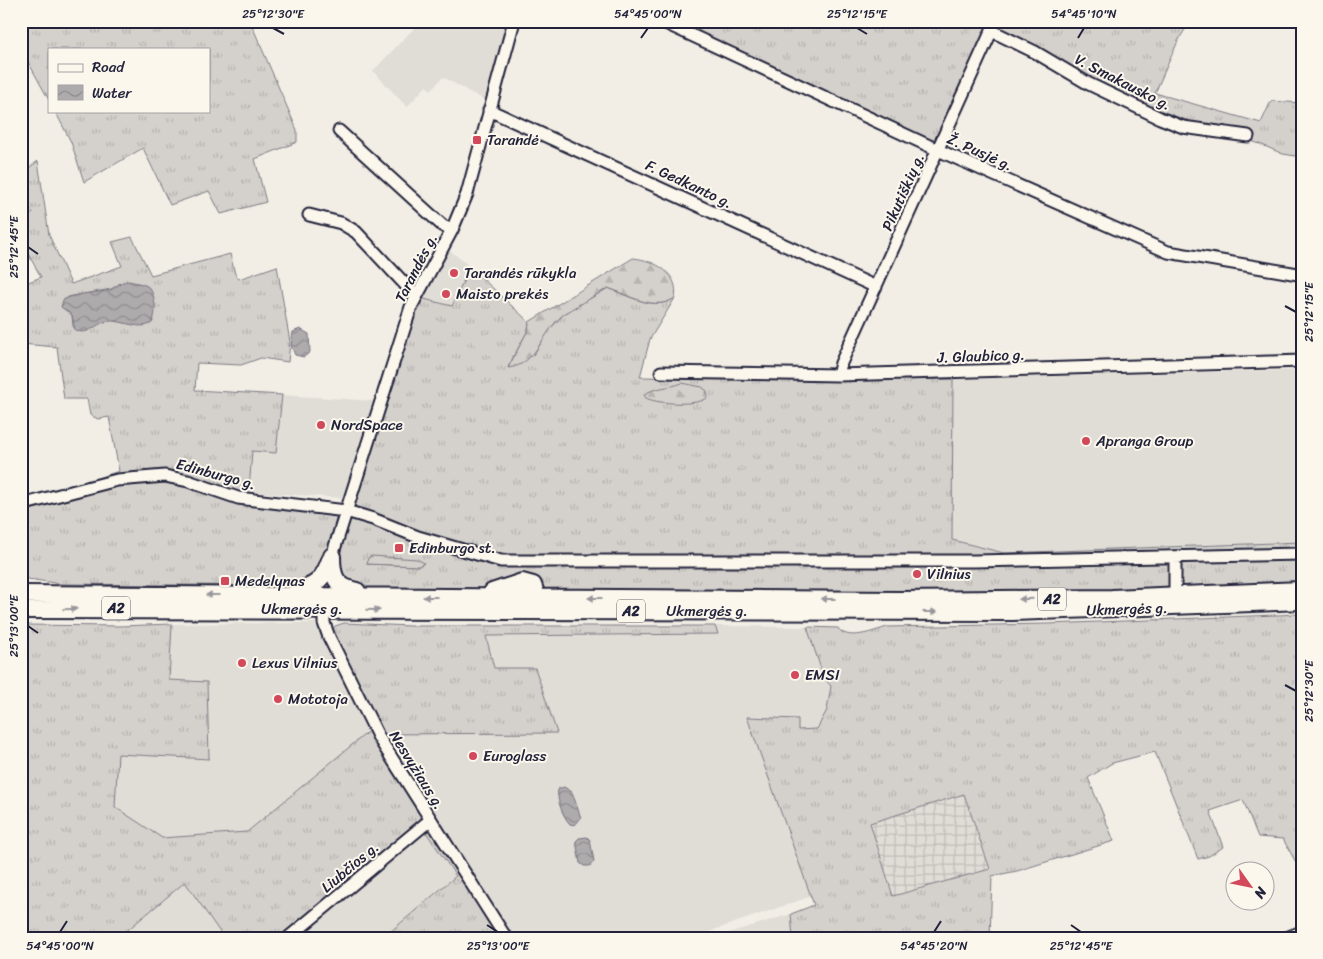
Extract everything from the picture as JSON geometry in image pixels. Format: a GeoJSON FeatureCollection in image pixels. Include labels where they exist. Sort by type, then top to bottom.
{"type":"FeatureCollection","features":[{"type":"Feature","properties":{"kind":"highway"},"geometry":{"type":"LineString","coordinates":[[279,596],[318,583],[326,573],[332,556]]}},
{"type":"Feature","properties":{"kind":"highway"},"geometry":{"type":"LineString","coordinates":[[332,556],[333,576],[339,585],[346,589],[382,596]]}},
{"type":"Feature","properties":{"kind":"highway","name":"Ukmergės g."},"geometry":{"type":"LineString","coordinates":[[61,594],[478,597],[526,582],[535,588],[534,597],[899,600],[1175,596],[1302,590]]}},
{"type":"Feature","properties":{"kind":"highway","name":"A2"},"geometry":{"type":"LineString","coordinates":[[21,586],[61,594]]}},
{"type":"Feature","properties":{"kind":"highway"},"geometry":{"type":"LineString","coordinates":[[21,594],[61,594]]}},
{"type":"Feature","properties":{"kind":"highway"},"geometry":{"type":"LineString","coordinates":[[494,611],[530,603],[534,597]]}},
{"type":"Feature","properties":{"kind":"highway","name":"Ukmergės g."},"geometry":{"type":"LineString","coordinates":[[21,610],[324,609],[1013,612],[1302,601]]}},
{"type":"Feature","properties":{"kind":"street","name":"Tarandės g."},"geometry":{"type":"LineString","coordinates":[[332,556],[416,296],[452,230],[472,179],[514,21]]}},
{"type":"Feature","properties":{"kind":"street","name":"Ž. Pusjė g."},"geometry":{"type":"LineString","coordinates":[[661,21],[938,150],[1168,252],[1298,274]]}},
{"type":"Feature","properties":{"kind":"street","name":"Pikutiškių g."},"geometry":{"type":"LineString","coordinates":[[838,375],[841,363],[994,26]]}},
{"type":"Feature","properties":{"kind":"street","name":"V. Smakausko g."},"geometry":{"type":"LineString","coordinates":[[994,26],[1089,84],[1160,118],[1183,127],[1248,136]]}},
{"type":"Feature","properties":{"kind":"street","name":"F. Gedkanto g."},"geometry":{"type":"LineString","coordinates":[[489,110],[876,287]]}},
{"type":"Feature","properties":{"kind":"street"},"geometry":{"type":"LineString","coordinates":[[339,131],[443,226],[452,230]]}},
{"type":"Feature","properties":{"kind":"street"},"geometry":{"type":"LineString","coordinates":[[309,215],[341,223],[356,232],[416,296]]}},
{"type":"Feature","properties":{"kind":"street","name":"J. Glaubico g."},"geometry":{"type":"LineString","coordinates":[[661,372],[838,375],[1302,361]]}},
{"type":"Feature","properties":{"kind":"street","name":"Edinburgo g."},"geometry":{"type":"LineString","coordinates":[[23,505],[117,480],[165,476],[188,481],[238,498],[346,511],[373,519],[418,537],[502,561],[974,561],[1302,554]]}},
{"type":"Feature","properties":{"kind":"street"},"geometry":{"type":"LineString","coordinates":[[21,491],[23,505]]}},
{"type":"Feature","properties":{"kind":"street"},"geometry":{"type":"LineString","coordinates":[[1175,557],[1175,596]]}},
{"type":"Feature","properties":{"kind":"street","name":"Nesvyžiaus g."},"geometry":{"type":"LineString","coordinates":[[324,609],[324,622],[329,637],[372,723],[430,820],[506,938]]}},
{"type":"Feature","properties":{"kind":"street","name":"Liubčios g."},"geometry":{"type":"LineString","coordinates":[[288,938],[430,820]]}},
{"type":"Feature","properties":{"kind":"street"},"geometry":{"type":"LineString","coordinates":[[1286,938],[1302,932]]}},
{"type":"Feature","properties":{"kind":"shaded area"},"geometry":{"type":"Polygon","coordinates":[[[421,21],[509,21],[486,101],[443,77],[431,90],[426,86],[407,107],[373,71],[421,21]]]}},
{"type":"Feature","properties":{"kind":"shaded area"},"geometry":{"type":"Polygon","coordinates":[[[447,248],[470,267],[451,306],[420,298],[447,248]]]}},
{"type":"Feature","properties":{"kind":"shaded area"},"geometry":{"type":"Polygon","coordinates":[[[1302,370],[1302,542],[1004,553],[952,540],[953,379],[1302,370]]]}},
{"type":"Feature","properties":{"kind":"shaded area"},"geometry":{"type":"Polygon","coordinates":[[[282,395],[375,401],[343,498],[250,492],[252,451],[276,453],[282,395]]]}},
{"type":"Feature","properties":{"kind":"shaded area"},"geometry":{"type":"Polygon","coordinates":[[[315,623],[329,646],[370,730],[247,832],[162,838],[115,807],[118,754],[208,759],[207,682],[169,680],[172,624],[315,623]]]}},
{"type":"Feature","properties":{"kind":"shaded area"},"geometry":{"type":"Polygon","coordinates":[[[715,626],[807,627],[824,678],[831,686],[827,710],[817,729],[797,730],[798,719],[747,717],[812,896],[691,938],[512,938],[382,734],[557,733],[494,668],[486,636],[717,634],[715,626]]]}},
{"type":"Feature","properties":{"kind":"shaded area"},"geometry":{"type":"Polygon","coordinates":[[[964,794],[990,869],[893,896],[870,822],[964,794]]]}},
{"type":"Feature","properties":{"kind":"shaded area"},"geometry":{"type":"Polygon","coordinates":[[[420,822],[456,876],[383,938],[279,938],[420,822]]]}},
{"type":"Feature","properties":{"kind":"shaded area"},"geometry":{"type":"Polygon","coordinates":[[[185,882],[224,938],[118,938],[185,882]]]}},
{"type":"Feature","properties":{"kind":"shaded area"},"geometry":{"type":"Polygon","coordinates":[[[791,914],[793,938],[712,938],[791,914]]]}},
{"type":"Feature","properties":{"kind":"green space"},"geometry":{"type":"Polygon","coordinates":[[[21,21],[250,21],[297,130],[297,142],[255,159],[266,202],[221,214],[209,191],[170,205],[143,148],[84,182],[71,142],[56,112],[210,112],[210,48],[48,48],[48,98],[21,49],[21,21]]]}},
{"type":"Feature","properties":{"kind":"green space"},"geometry":{"type":"Polygon","coordinates":[[[673,21],[986,21],[991,23],[937,145],[673,21]]]}},
{"type":"Feature","properties":{"kind":"green space"},"geometry":{"type":"Polygon","coordinates":[[[1000,21],[1190,21],[1178,41],[1155,93],[1261,123],[1271,101],[1302,103],[1302,157],[1283,154],[1260,144],[1147,107],[996,29],[1000,21]]]}},
{"type":"Feature","properties":{"kind":"green space"},"geometry":{"type":"Polygon","coordinates":[[[38,161],[49,235],[71,284],[122,266],[112,242],[132,237],[151,275],[230,254],[235,274],[239,279],[277,266],[290,342],[288,362],[261,358],[241,365],[197,363],[195,390],[282,395],[276,453],[252,451],[248,504],[337,516],[319,576],[304,586],[62,584],[21,578],[21,473],[27,501],[119,471],[109,417],[98,419],[90,415],[87,399],[64,399],[57,347],[21,344],[21,285],[41,277],[21,241],[21,221],[33,213],[21,194],[21,174],[38,161]],[[120,283],[111,289],[68,297],[67,310],[72,315],[73,327],[111,321],[120,283]]]}},
{"type":"Feature","properties":{"kind":"green space"},"geometry":{"type":"Polygon","coordinates":[[[633,258],[657,265],[670,275],[676,289],[675,298],[667,302],[650,303],[608,288],[564,314],[526,361],[508,368],[528,330],[529,322],[633,258]]]}},
{"type":"Feature","properties":{"kind":"green space"},"geometry":{"type":"Polygon","coordinates":[[[470,267],[529,322],[528,330],[508,367],[534,354],[549,330],[564,314],[608,288],[651,303],[667,302],[675,298],[650,339],[640,377],[833,380],[953,379],[952,540],[1004,553],[1302,542],[1302,581],[1064,591],[826,592],[351,589],[338,577],[338,560],[413,313],[420,298],[452,306],[470,267]],[[424,563],[367,564],[419,566],[424,563]]]}},
{"type":"Feature","properties":{"kind":"green space"},"geometry":{"type":"Polygon","coordinates":[[[682,383],[702,387],[707,391],[707,398],[702,401],[677,403],[659,402],[646,398],[644,395],[652,390],[682,383]]]}},
{"type":"Feature","properties":{"kind":"green space"},"geometry":{"type":"Polygon","coordinates":[[[372,556],[417,559],[424,563],[419,566],[367,564],[368,558],[372,556]]]}},
{"type":"Feature","properties":{"kind":"green space"},"geometry":{"type":"Polygon","coordinates":[[[1302,614],[1302,864],[1298,866],[1283,839],[1258,837],[1243,800],[1210,811],[1223,847],[1209,856],[1198,859],[1155,752],[1112,763],[1088,778],[1114,841],[1017,871],[992,876],[990,938],[793,938],[791,914],[814,905],[747,717],[798,719],[798,730],[817,729],[827,710],[831,686],[824,678],[807,627],[838,628],[842,632],[854,635],[887,627],[1048,624],[1302,614]],[[964,794],[870,823],[893,896],[990,869],[964,794]]]}},
{"type":"Feature","properties":{"kind":"green space"},"geometry":{"type":"Polygon","coordinates":[[[344,623],[410,626],[715,626],[718,634],[486,636],[494,668],[535,668],[557,733],[382,734],[332,630],[335,626],[344,623]]]}},
{"type":"Feature","properties":{"kind":"green space"},"geometry":{"type":"Polygon","coordinates":[[[172,624],[169,680],[207,682],[209,759],[118,754],[115,807],[162,838],[247,832],[370,730],[413,803],[500,938],[383,938],[456,876],[419,822],[279,938],[224,938],[185,882],[118,938],[21,938],[21,625],[120,626],[172,624]]]}},
{"type":"Feature","properties":{"kind":"water"},"geometry":{"type":"Polygon","coordinates":[[[127,281],[143,284],[150,289],[155,303],[155,315],[152,323],[141,326],[110,321],[87,331],[79,332],[75,330],[72,315],[61,307],[63,300],[68,297],[110,290],[127,281]]]}},
{"type":"Feature","properties":{"kind":"water"},"geometry":{"type":"Polygon","coordinates":[[[300,329],[309,334],[310,352],[304,357],[295,355],[291,346],[293,332],[300,329]]]}},
{"type":"Feature","properties":{"kind":"water"},"geometry":{"type":"Polygon","coordinates":[[[564,787],[572,792],[581,818],[575,825],[567,821],[559,803],[558,789],[564,787]]]}},
{"type":"Feature","properties":{"kind":"water"},"geometry":{"type":"Polygon","coordinates":[[[587,837],[590,840],[594,861],[590,866],[584,866],[580,863],[576,841],[579,838],[587,837]]]}},
{"type":"Feature","properties":{"kind":"place","name":"Tarandė"},"geometry":{"type":"Point","coordinates":[477,140]}},
{"type":"Feature","properties":{"kind":"place","name":"Tarandės rūkykla"},"geometry":{"type":"Point","coordinates":[454,273]}},
{"type":"Feature","properties":{"kind":"place","name":"Maisto prekės"},"geometry":{"type":"Point","coordinates":[446,294]}},
{"type":"Feature","properties":{"kind":"place","name":"NordSpace"},"geometry":{"type":"Point","coordinates":[321,425]}},
{"type":"Feature","properties":{"kind":"place","name":"Apranga Group"},"geometry":{"type":"Point","coordinates":[1086,441]}},
{"type":"Feature","properties":{"kind":"place","name":"Edinburgo st."},"geometry":{"type":"Point","coordinates":[399,548]}},
{"type":"Feature","properties":{"kind":"place","name":"Vilnius"},"geometry":{"type":"Point","coordinates":[917,574]}},
{"type":"Feature","properties":{"kind":"place","name":"Medelynas"},"geometry":{"type":"Point","coordinates":[225,581]}},
{"type":"Feature","properties":{"kind":"place","name":"Lexus Vilnius"},"geometry":{"type":"Point","coordinates":[242,663]}},
{"type":"Feature","properties":{"kind":"place","name":"EMSI"},"geometry":{"type":"Point","coordinates":[795,675]}},
{"type":"Feature","properties":{"kind":"place","name":"Mototoja"},"geometry":{"type":"Point","coordinates":[278,699]}},
{"type":"Feature","properties":{"kind":"place","name":"Euroglass"},"geometry":{"type":"Point","coordinates":[473,756]}}]}
